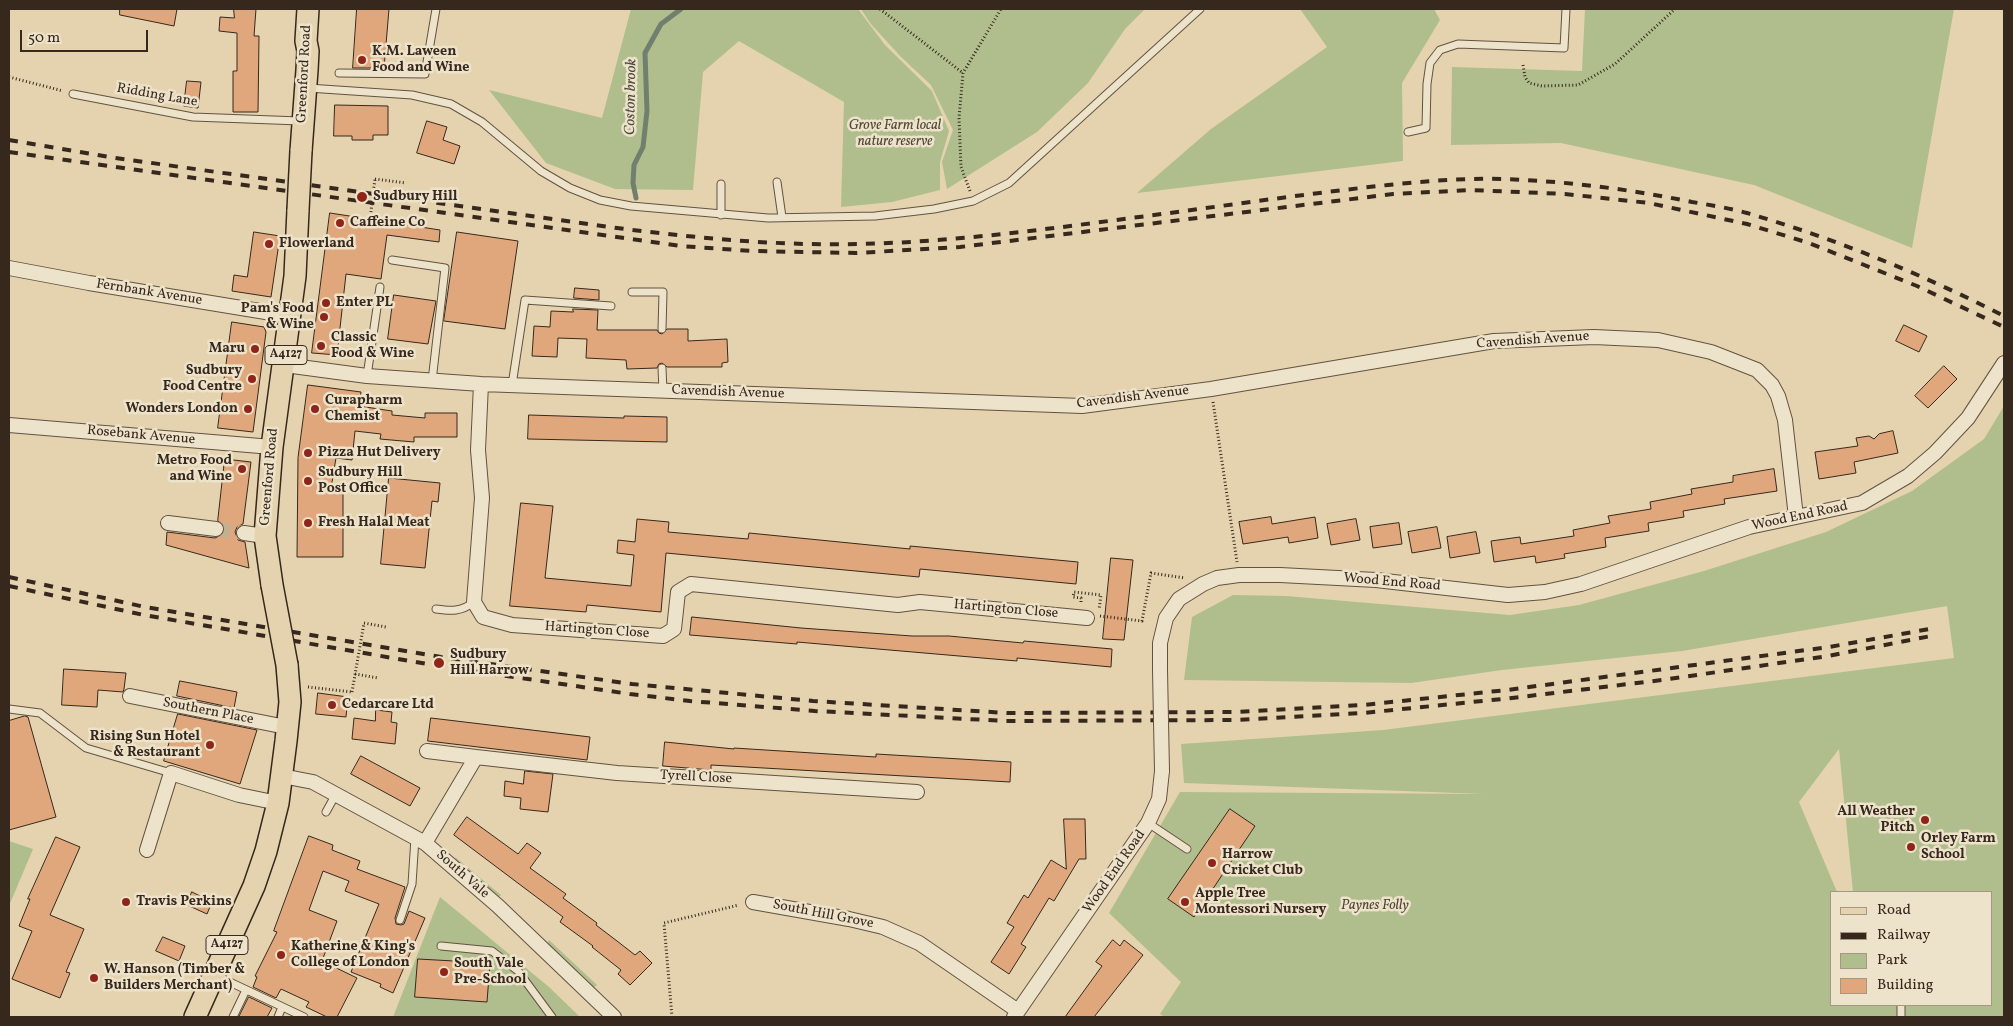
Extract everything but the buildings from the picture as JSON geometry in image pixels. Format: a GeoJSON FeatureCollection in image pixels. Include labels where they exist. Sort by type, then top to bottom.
{"type":"FeatureCollection","features":[{"type":"Feature","properties":{"kind":"main road","name":"Greenford Road"},"geometry":{"type":"LineString","coordinates":[[195,1017],[259,872],[278,803],[282,776],[290,689],[265,536],[272,447],[296,262],[308,9]]}},
{"type":"Feature","properties":{"kind":"street","name":"Fernbank Avenue"},"geometry":{"type":"LineString","coordinates":[[9,268],[290,316]]}},
{"type":"Feature","properties":{"kind":"street","name":"Cavendish Avenue"},"geometry":{"type":"LineString","coordinates":[[284,365],[367,376],[481,384],[1082,406],[1211,389],[1494,342],[1594,337],[1658,340],[1711,352],[1757,370],[1772,385],[1778,396],[1785,420],[1796,517]]}},
{"type":"Feature","properties":{"kind":"street","name":"Wood End Road"},"geometry":{"type":"LineString","coordinates":[[1016,1014],[1148,823],[1159,799],[1162,771],[1160,644],[1166,618],[1179,599],[1210,581],[1239,575],[1376,580],[1508,595],[1546,592],[1581,584],[1749,527],[1841,509],[1862,503],[1908,476],[1935,453],[1968,418],[2001,369]]}},
{"type":"Feature","properties":{"kind":"street"},"geometry":{"type":"LineString","coordinates":[[474,602],[482,498],[478,450],[481,384]]}},
{"type":"Feature","properties":{"kind":"street","name":"Rosebank Avenue"},"geometry":{"type":"LineString","coordinates":[[9,425],[272,447]]}},
{"type":"Feature","properties":{"kind":"street"},"geometry":{"type":"LineString","coordinates":[[168,523],[216,529]]}},
{"type":"Feature","properties":{"kind":"street"},"geometry":{"type":"LineString","coordinates":[[244,533],[265,536]]}},
{"type":"Feature","properties":{"kind":"street","name":"Hartington Close"},"geometry":{"type":"LineString","coordinates":[[474,602],[483,617],[512,625],[663,636],[674,629],[678,592],[691,584],[898,605],[920,602],[1083,617]]}},
{"type":"Feature","properties":{"kind":"street","name":"Southern Place"},"geometry":{"type":"LineString","coordinates":[[130,696],[286,727]]}},
{"type":"Feature","properties":{"kind":"street","name":"Tyrell Close"},"geometry":{"type":"LineString","coordinates":[[427,751],[617,774],[917,792]]}},
{"type":"Feature","properties":{"kind":"street"},"geometry":{"type":"LineString","coordinates":[[420,840],[476,757]]}},
{"type":"Feature","properties":{"kind":"street"},"geometry":{"type":"LineString","coordinates":[[147,850],[171,774],[239,794],[278,803]]}},
{"type":"Feature","properties":{"kind":"street","name":"South Vale"},"geometry":{"type":"LineString","coordinates":[[282,776],[313,782],[420,840],[498,906],[614,1017]]}},
{"type":"Feature","properties":{"kind":"street","name":"South Hill Grove"},"geometry":{"type":"LineString","coordinates":[[753,902],[849,918],[883,928],[919,943],[1016,1014]]}},
{"type":"Feature","properties":{"kind":"lane"},"geometry":{"type":"LineString","coordinates":[[340,73],[426,74],[436,9]]}},
{"type":"Feature","properties":{"kind":"lane"},"geometry":{"type":"LineString","coordinates":[[305,87],[412,96],[450,104],[482,122],[540,171],[570,188],[600,200],[631,206],[721,215],[782,217],[875,216],[934,209],[973,201],[1008,184],[1200,9]]}},
{"type":"Feature","properties":{"kind":"lane"},"geometry":{"type":"LineString","coordinates":[[1408,132],[1426,128],[1427,84],[1430,63],[1440,50],[1458,44],[1564,48],[1566,9]]}},
{"type":"Feature","properties":{"kind":"lane","name":"Ridding Lane"},"geometry":{"type":"LineString","coordinates":[[73,94],[193,117],[303,121]]}},
{"type":"Feature","properties":{"kind":"lane"},"geometry":{"type":"LineString","coordinates":[[777,182],[782,217]]}},
{"type":"Feature","properties":{"kind":"lane"},"geometry":{"type":"LineString","coordinates":[[721,184],[721,215]]}},
{"type":"Feature","properties":{"kind":"lane"},"geometry":{"type":"LineString","coordinates":[[392,260],[445,268],[432,381]]}},
{"type":"Feature","properties":{"kind":"lane"},"geometry":{"type":"LineString","coordinates":[[367,376],[380,287]]}},
{"type":"Feature","properties":{"kind":"lane"},"geometry":{"type":"LineString","coordinates":[[632,292],[663,292],[662,329]]}},
{"type":"Feature","properties":{"kind":"lane"},"geometry":{"type":"LineString","coordinates":[[512,385],[526,300],[611,306]]}},
{"type":"Feature","properties":{"kind":"lane"},"geometry":{"type":"LineString","coordinates":[[662,368],[663,391]]}},
{"type":"Feature","properties":{"kind":"lane"},"geometry":{"type":"LineString","coordinates":[[436,609],[456,611],[474,602]]}},
{"type":"Feature","properties":{"kind":"lane"},"geometry":{"type":"LineString","coordinates":[[9,709],[40,713],[86,748],[171,774]]}},
{"type":"Feature","properties":{"kind":"lane"},"geometry":{"type":"LineString","coordinates":[[326,812],[336,794]]}},
{"type":"Feature","properties":{"kind":"lane"},"geometry":{"type":"LineString","coordinates":[[1148,823],[1187,849]]}},
{"type":"Feature","properties":{"kind":"lane"},"geometry":{"type":"LineString","coordinates":[[400,920],[412,884],[420,840]]}},
{"type":"Feature","properties":{"kind":"lane"},"geometry":{"type":"LineString","coordinates":[[441,946],[492,951],[518,971],[552,1017]]}},
{"type":"Feature","properties":{"kind":"lane"},"geometry":{"type":"LineString","coordinates":[[214,975],[304,1017]]}},
{"type":"Feature","properties":{"kind":"lane"},"geometry":{"type":"LineString","coordinates":[[233,1017],[246,990]]}},
{"type":"Feature","properties":{"kind":"lane"},"geometry":{"type":"LineString","coordinates":[[278,1017],[282,1007]]}},
{"type":"Feature","properties":{"kind":"path"},"geometry":{"type":"LineString","coordinates":[[880,9],[963,73]]}},
{"type":"Feature","properties":{"kind":"path"},"geometry":{"type":"LineString","coordinates":[[973,201],[961,167],[959,118],[963,73],[1001,9]]}},
{"type":"Feature","properties":{"kind":"path"},"geometry":{"type":"LineString","coordinates":[[1523,65],[1524,77],[1529,82],[1542,86],[1578,84],[1615,64],[1675,9]]}},
{"type":"Feature","properties":{"kind":"path"},"geometry":{"type":"LineString","coordinates":[[9,77],[73,94]]}},
{"type":"Feature","properties":{"kind":"path"},"geometry":{"type":"LineString","coordinates":[[370,219],[375,178],[406,183]]}},
{"type":"Feature","properties":{"kind":"path"},"geometry":{"type":"LineString","coordinates":[[316,241],[326,242]]}},
{"type":"Feature","properties":{"kind":"path"},"geometry":{"type":"LineString","coordinates":[[1211,389],[1239,575]]}},
{"type":"Feature","properties":{"kind":"path"},"geometry":{"type":"LineString","coordinates":[[1083,617],[1081,598],[1073,597],[1074,592],[1101,594],[1099,616],[1142,621],[1151,573],[1180,576]]}},
{"type":"Feature","properties":{"kind":"path"},"geometry":{"type":"LineString","coordinates":[[290,689],[316,687],[352,692],[364,623],[386,626]]}},
{"type":"Feature","properties":{"kind":"path"},"geometry":{"type":"LineString","coordinates":[[355,674],[378,678]]}},
{"type":"Feature","properties":{"kind":"path"},"geometry":{"type":"LineString","coordinates":[[672,1017],[664,922],[753,902]]}},
{"type":"Feature","properties":{"kind":"green space","name":"Grove Farm local nature reserve"},"geometry":{"type":"Polygon","coordinates":[[[631,9],[858,9],[885,45],[932,91],[949,131],[940,162],[940,190],[892,202],[841,207],[844,102],[739,41],[703,72],[693,190],[615,189],[546,163],[489,90],[602,118],[631,9]]]}},
{"type":"Feature","properties":{"kind":"green space","name":"Grove Farm local nature reserve"},"geometry":{"type":"Polygon","coordinates":[[[861,9],[1145,9],[1125,29],[1088,83],[1037,132],[947,189],[942,162],[953,130],[931,85],[900,56],[870,23],[861,9]]]}},
{"type":"Feature","properties":{"kind":"green space"},"geometry":{"type":"Polygon","coordinates":[[[1300,9],[1434,9],[1440,20],[1402,83],[1403,161],[1137,193],[1211,129],[1327,47],[1300,9]]]}},
{"type":"Feature","properties":{"kind":"green space"},"geometry":{"type":"Polygon","coordinates":[[[1585,9],[1954,9],[1912,248],[1754,185],[1561,143],[1451,145],[1452,67],[1582,71],[1585,9]]]}},
{"type":"Feature","properties":{"kind":"green space","name":"Paynes Folly"},"geometry":{"type":"Polygon","coordinates":[[[2004,406],[2004,1017],[1164,1017],[1160,1014],[1181,982],[1109,913],[1180,792],[1485,794],[1184,783],[1181,744],[1383,730],[1954,658],[1947,606],[1682,651],[1502,670],[1411,683],[1184,680],[1192,617],[1233,595],[1286,596],[1510,615],[1579,605],[1704,571],[1826,532],[1912,491],[1984,439],[2004,406]],[[1839,749],[1799,802],[1837,891],[1830,891],[1830,1006],[1993,1006],[1993,891],[1853,891],[1839,749]]]}},
{"type":"Feature","properties":{"kind":"green space"},"geometry":{"type":"Polygon","coordinates":[[[9,841],[33,849],[9,906],[9,841]]]}},
{"type":"Feature","properties":{"kind":"green space"},"geometry":{"type":"Polygon","coordinates":[[[455,857],[501,895],[498,898],[455,857]]]}},
{"type":"Feature","properties":{"kind":"green space"},"geometry":{"type":"Polygon","coordinates":[[[440,897],[549,987],[580,1017],[393,1017],[440,897]]]}},
{"type":"Feature","properties":{"kind":"green space"},"geometry":{"type":"Polygon","coordinates":[[[549,940],[597,985],[593,988],[547,944],[549,940]]]}},
{"type":"Feature","properties":{"kind":"waterway","name":"Coston brook"},"geometry":{"type":"LineString","coordinates":[[636,198],[633,183],[634,165],[643,147],[647,111],[645,53],[661,24],[681,9]]}},
{"type":"Feature","properties":{"kind":"tunnel"},"geometry":{"type":"LineString","coordinates":[[216,529],[244,533]]}},
{"type":"Feature","properties":{"kind":"railway"},"geometry":{"type":"LineString","coordinates":[[9,140],[109,157],[617,228],[707,238],[798,244],[896,243],[973,237],[1416,182],[1487,179],[1597,186],[1720,207],[1780,223],[1878,258],[2004,316]]}},
{"type":"Feature","properties":{"kind":"railway"},"geometry":{"type":"LineString","coordinates":[[9,152],[681,246],[752,251],[856,253],[960,247],[1393,194],[1471,190],[1565,194],[1649,203],[1747,224],[1809,243],[1917,286],[2004,327]]}},
{"type":"Feature","properties":{"kind":"railway"},"geometry":{"type":"LineString","coordinates":[[9,577],[145,607],[441,657],[632,684],[813,701],[1007,713],[1237,712],[1363,705],[1507,690],[1829,647],[1935,628]]}},
{"type":"Feature","properties":{"kind":"railway"},"geometry":{"type":"LineString","coordinates":[[9,586],[144,615],[439,666],[630,694],[815,711],[1006,721],[1236,720],[1363,713],[1662,680],[1828,656],[1936,635]]}},
{"type":"Feature","properties":{"kind":"place","name":"K.M. Laween Food and Wine"},"geometry":{"type":"Point","coordinates":[362,60]}},
{"type":"Feature","properties":{"kind":"place","name":"Sudbury Hill"},"geometry":{"type":"Point","coordinates":[362,197]}},
{"type":"Feature","properties":{"kind":"place","name":"Caffeine Co"},"geometry":{"type":"Point","coordinates":[340,223]}},
{"type":"Feature","properties":{"kind":"place","name":"Flowerland"},"geometry":{"type":"Point","coordinates":[269,244]}},
{"type":"Feature","properties":{"kind":"place","name":"Enter PL"},"geometry":{"type":"Point","coordinates":[326,303]}},
{"type":"Feature","properties":{"kind":"place","name":"Pam's Food & Wine"},"geometry":{"type":"Point","coordinates":[324,317]}},
{"type":"Feature","properties":{"kind":"place","name":"Classic Food & Wine"},"geometry":{"type":"Point","coordinates":[321,346]}},
{"type":"Feature","properties":{"kind":"place","name":"Maru"},"geometry":{"type":"Point","coordinates":[255,349]}},
{"type":"Feature","properties":{"kind":"place","name":"Sudbury Food Centre"},"geometry":{"type":"Point","coordinates":[252,379]}},
{"type":"Feature","properties":{"kind":"place","name":"Wonders London"},"geometry":{"type":"Point","coordinates":[248,409]}},
{"type":"Feature","properties":{"kind":"place","name":"Curapharm Chemist"},"geometry":{"type":"Point","coordinates":[315,409]}},
{"type":"Feature","properties":{"kind":"place","name":"Pizza Hut Delivery"},"geometry":{"type":"Point","coordinates":[308,453]}},
{"type":"Feature","properties":{"kind":"place","name":"Metro Food and Wine"},"geometry":{"type":"Point","coordinates":[242,469]}},
{"type":"Feature","properties":{"kind":"place","name":"Sudbury Hill Post Office"},"geometry":{"type":"Point","coordinates":[308,481]}},
{"type":"Feature","properties":{"kind":"place","name":"Fresh Halal Meat"},"geometry":{"type":"Point","coordinates":[308,523]}},
{"type":"Feature","properties":{"kind":"place","name":"Sudbury Hill Harrow"},"geometry":{"type":"Point","coordinates":[439,663]}},
{"type":"Feature","properties":{"kind":"place","name":"Cedarcare Ltd"},"geometry":{"type":"Point","coordinates":[332,705]}},
{"type":"Feature","properties":{"kind":"place","name":"Rising Sun Hotel & Restaurant"},"geometry":{"type":"Point","coordinates":[210,745]}},
{"type":"Feature","properties":{"kind":"place","name":"All Weather Pitch"},"geometry":{"type":"Point","coordinates":[1925,820]}},
{"type":"Feature","properties":{"kind":"place","name":"Orley Farm School"},"geometry":{"type":"Point","coordinates":[1911,847]}},
{"type":"Feature","properties":{"kind":"place","name":"Harrow Cricket Club"},"geometry":{"type":"Point","coordinates":[1212,863]}},
{"type":"Feature","properties":{"kind":"place","name":"Travis Perkins"},"geometry":{"type":"Point","coordinates":[126,902]}},
{"type":"Feature","properties":{"kind":"place","name":"Apple Tree Montessori Nursery"},"geometry":{"type":"Point","coordinates":[1185,902]}},
{"type":"Feature","properties":{"kind":"place","name":"Katherine & King's College of London"},"geometry":{"type":"Point","coordinates":[281,955]}},
{"type":"Feature","properties":{"kind":"place","name":"South Vale Pre-School"},"geometry":{"type":"Point","coordinates":[444,972]}},
{"type":"Feature","properties":{"kind":"place","name":"W. Hanson (Timber & Builders Merchant)"},"geometry":{"type":"Point","coordinates":[94,978]}}]}
